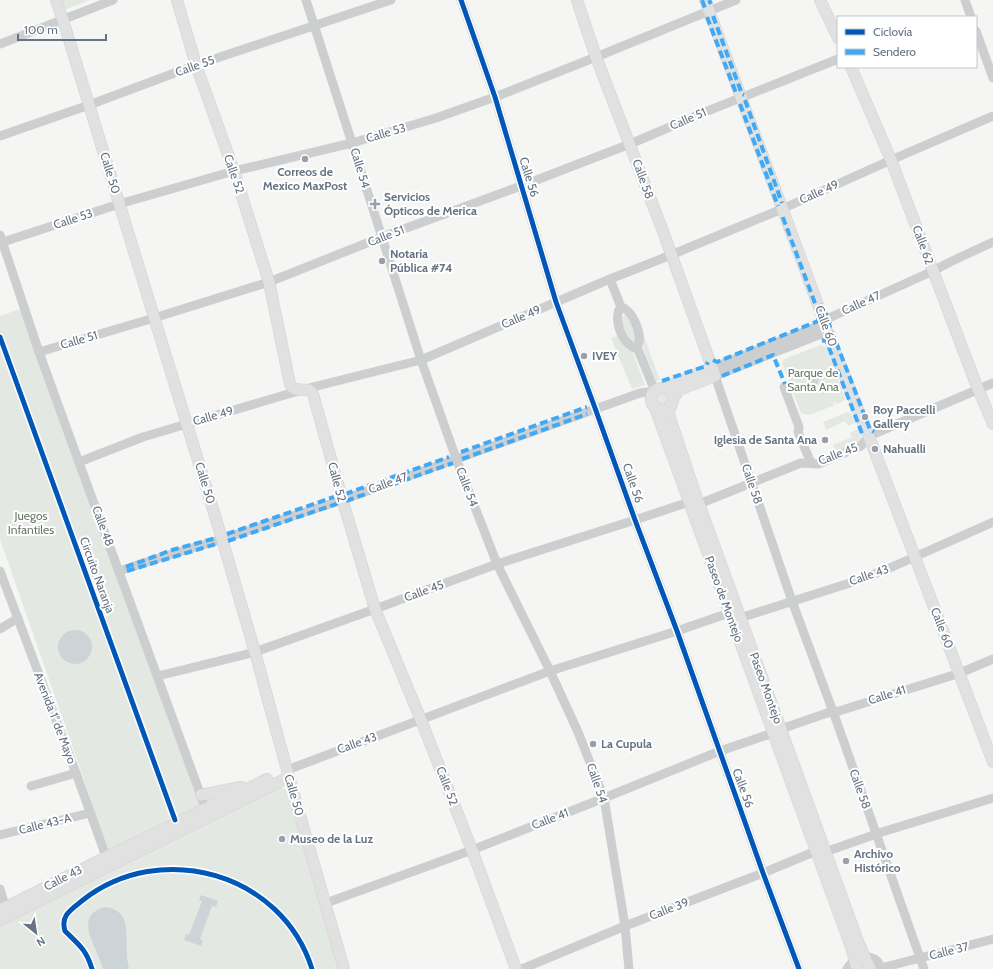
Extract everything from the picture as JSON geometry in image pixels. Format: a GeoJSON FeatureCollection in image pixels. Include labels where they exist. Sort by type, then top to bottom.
{"type":"FeatureCollection","features":[{"type":"Feature","properties":{"kind":"main road","name":"Calle 50"},"geometry":{"type":"LineString","coordinates":[[56,0],[222,539],[344,969]]}},
{"type":"Feature","properties":{"kind":"main road","name":"Calle 52"},"geometry":{"type":"LineString","coordinates":[[177,0],[196,65],[234,171],[269,282],[290,384],[295,389],[310,390],[313,394],[342,500],[375,609],[421,720],[472,850],[516,969]]}},
{"type":"Feature","properties":{"kind":"main road","name":"Calle 58"},"geometry":{"type":"LineString","coordinates":[[577,0],[596,57],[630,144],[714,372]]}},
{"type":"Feature","properties":{"kind":"main road","name":"Calle 60"},"geometry":{"type":"LineString","coordinates":[[705,0],[829,337],[869,436],[993,762]]}},
{"type":"Feature","properties":{"kind":"main road"},"geometry":{"type":"LineString","coordinates":[[820,0],[837,36]]}},
{"type":"Feature","properties":{"kind":"main road","name":"Calle 62"},"geometry":{"type":"LineString","coordinates":[[851,68],[891,160],[932,272],[993,424]]}},
{"type":"Feature","properties":{"kind":"main road","name":"Calle 47"},"geometry":{"type":"LineString","coordinates":[[658,390],[714,372]]}},
{"type":"Feature","properties":{"kind":"main road","name":"Calle 47"},"geometry":{"type":"LineString","coordinates":[[672,402],[679,390],[714,372]]}},
{"type":"Feature","properties":{"kind":"main road"},"geometry":{"type":"LineString","coordinates":[[665,389],[670,392],[672,402],[665,410],[658,410],[653,406],[651,395],[658,390],[665,389]]}},
{"type":"Feature","properties":{"kind":"main road","name":"Paseo Montejo"},"geometry":{"type":"LineString","coordinates":[[672,402],[669,411],[670,418],[694,503],[740,618],[777,731],[821,852],[856,964]]}},
{"type":"Feature","properties":{"kind":"main road","name":"Paseo de Montejo"},"geometry":{"type":"LineString","coordinates":[[655,408],[694,503],[729,613],[777,731]]}},
{"type":"Feature","properties":{"kind":"main road","name":"Calle 43"},"geometry":{"type":"LineString","coordinates":[[207,813],[256,784],[288,773]]}},
{"type":"Feature","properties":{"kind":"main road","name":"Calle 43"},"geometry":{"type":"LineString","coordinates":[[4,913],[288,773]]}},
{"type":"Feature","properties":{"kind":"main road"},"geometry":{"type":"LineString","coordinates":[[201,795],[256,784]]}},
{"type":"Feature","properties":{"kind":"main road","name":"Paseo Montejo"},"geometry":{"type":"LineString","coordinates":[[821,852],[856,964]]}},
{"type":"Feature","properties":{"kind":"main road","name":"Paseo Montejo"},"geometry":{"type":"LineString","coordinates":[[856,964],[870,969]]}},
{"type":"Feature","properties":{"kind":"street","name":"Calle 54"},"geometry":{"type":"LineString","coordinates":[[306,0],[421,360],[457,458],[497,564],[578,732],[604,798],[625,926],[629,969]]}},
{"type":"Feature","properties":{"kind":"street","name":"Calle 55"},"geometry":{"type":"LineString","coordinates":[[0,136],[196,65],[391,0]]}},
{"type":"Feature","properties":{"kind":"street","name":"Calle 56"},"geometry":{"type":"LineString","coordinates":[[461,0],[494,97],[556,302],[799,969]]}},
{"type":"Feature","properties":{"kind":"street","name":"Calle 53"},"geometry":{"type":"LineString","coordinates":[[1,238],[234,171],[352,143],[436,118],[596,57],[736,0]]}},
{"type":"Feature","properties":{"kind":"street"},"geometry":{"type":"LineString","coordinates":[[965,0],[971,16]]}},
{"type":"Feature","properties":{"kind":"street"},"geometry":{"type":"LineString","coordinates":[[0,44],[110,1]]}},
{"type":"Feature","properties":{"kind":"street"},"geometry":{"type":"LineString","coordinates":[[977,34],[993,78]]}},
{"type":"Feature","properties":{"kind":"street","name":"Calle 51"},"geometry":{"type":"LineString","coordinates":[[39,352],[269,282],[382,237],[630,144],[837,59]]}},
{"type":"Feature","properties":{"kind":"street","name":"Calle 49"},"geometry":{"type":"LineString","coordinates":[[79,462],[143,437],[305,390],[421,360],[610,279],[782,209],[993,116]]}},
{"type":"Feature","properties":{"kind":"street","name":"Calle 48"},"geometry":{"type":"LineString","coordinates":[[1,238],[39,352],[207,813]]}},
{"type":"Feature","properties":{"kind":"street","name":"Calle 47"},"geometry":{"type":"LineString","coordinates":[[714,372],[818,326],[829,318],[932,272],[993,242]]}},
{"type":"Feature","properties":{"kind":"street"},"geometry":{"type":"LineString","coordinates":[[610,279],[621,307],[628,311],[635,322],[639,333],[639,343],[637,347],[652,384],[658,390]]}},
{"type":"Feature","properties":{"kind":"street"},"geometry":{"type":"LineString","coordinates":[[621,307],[617,314],[620,330],[627,342],[634,348],[637,347]]}},
{"type":"Feature","properties":{"kind":"street","name":"Calle 47"},"geometry":{"type":"LineString","coordinates":[[733,364],[821,334],[829,337]]}},
{"type":"Feature","properties":{"kind":"street","name":"Calle 58"},"geometry":{"type":"LineString","coordinates":[[714,372],[792,601],[924,969]]}},
{"type":"Feature","properties":{"kind":"street","name":"Calle 45"},"geometry":{"type":"LineString","coordinates":[[158,676],[255,652],[497,564],[635,520],[694,503],[752,483],[800,463],[818,464],[861,446],[869,436],[993,383]]}},
{"type":"Feature","properties":{"kind":"street"},"geometry":{"type":"LineString","coordinates":[[784,387],[798,427],[798,432],[811,464]]}},
{"type":"Feature","properties":{"kind":"street","name":"Calle 47"},"geometry":{"type":"LineString","coordinates":[[119,571],[342,500],[595,408],[640,393],[658,390]]}},
{"type":"Feature","properties":{"kind":"street","name":"Calle 43"},"geometry":{"type":"LineString","coordinates":[[740,618],[892,568],[993,522]]}},
{"type":"Feature","properties":{"kind":"street","name":"Avenida 1° de Mayo"},"geometry":{"type":"LineString","coordinates":[[0,571],[76,773],[107,861]]}},
{"type":"Feature","properties":{"kind":"street","name":"Calle 43"},"geometry":{"type":"LineString","coordinates":[[288,773],[421,720],[550,672],[729,613]]}},
{"type":"Feature","properties":{"kind":"street"},"geometry":{"type":"LineString","coordinates":[[0,629],[18,618]]}},
{"type":"Feature","properties":{"kind":"street","name":"Calle 41"},"geometry":{"type":"LineString","coordinates":[[326,903],[472,850],[720,751],[833,712],[960,673],[993,659]]}},
{"type":"Feature","properties":{"kind":"street"},"geometry":{"type":"LineString","coordinates":[[31,786],[76,773]]}},
{"type":"Feature","properties":{"kind":"street","name":"Calle 39"},"geometry":{"type":"LineString","coordinates":[[522,969],[625,926],[763,873],[876,834],[993,798]]}},
{"type":"Feature","properties":{"kind":"street","name":"Calle 43-A"},"geometry":{"type":"LineString","coordinates":[[0,835],[90,813]]}},
{"type":"Feature","properties":{"kind":"street"},"geometry":{"type":"LineString","coordinates":[[0,889],[4,913]]}},
{"type":"Feature","properties":{"kind":"street","name":"Calle 37"},"geometry":{"type":"LineString","coordinates":[[881,969],[993,939]]}},
{"type":"Feature","properties":{"kind":"street"},"geometry":{"type":"LineString","coordinates":[[856,964],[868,956],[874,958],[878,962],[881,969]]}},
{"type":"Feature","properties":{"kind":"green space"},"geometry":{"type":"Polygon","coordinates":[[[62,0],[90,0],[67,9],[64,7],[62,0]]]}},
{"type":"Feature","properties":{"kind":"green space","name":"Juegos Infantiles"},"geometry":{"type":"Polygon","coordinates":[[[20,309],[208,820],[277,787],[287,789],[341,969],[0,969],[0,922],[112,868],[83,777],[0,539],[0,316],[20,309]]]}},
{"type":"Feature","properties":{"kind":"green space"},"geometry":{"type":"Polygon","coordinates":[[[624,315],[628,316],[636,333],[635,341],[633,342],[629,340],[622,325],[622,318],[624,315]]]}},
{"type":"Feature","properties":{"kind":"green space"},"geometry":{"type":"Polygon","coordinates":[[[639,323],[660,380],[656,381],[644,350],[639,323]]]}},
{"type":"Feature","properties":{"kind":"green space"},"geometry":{"type":"Polygon","coordinates":[[[617,336],[621,343],[633,353],[645,385],[632,389],[611,338],[617,336]]]}},
{"type":"Feature","properties":{"kind":"green space","name":"Parque de Santa Ana"},"geometry":{"type":"Polygon","coordinates":[[[821,345],[826,347],[845,398],[844,401],[836,404],[835,402],[832,404],[835,405],[808,415],[801,413],[782,363],[784,359],[821,345]]]}},
{"type":"Feature","properties":{"kind":"green space"},"geometry":{"type":"Polygon","coordinates":[[[662,392],[669,397],[670,400],[665,407],[662,408],[655,403],[654,400],[659,393],[662,392]]]}},
{"type":"Feature","properties":{"kind":"green space"},"geometry":{"type":"Polygon","coordinates":[[[848,412],[851,413],[855,423],[848,426],[845,421],[826,430],[823,422],[848,412]]]}},
{"type":"Feature","properties":{"kind":"green space"},"geometry":{"type":"Polygon","coordinates":[[[858,429],[861,438],[860,442],[836,452],[833,445],[852,437],[850,433],[858,429]]]}},
{"type":"Feature","properties":{"kind":"shaded area"},"geometry":{"type":"Polygon","coordinates":[[[814,375],[819,380],[814,385],[809,380],[814,375]]]}},
{"type":"Feature","properties":{"kind":"shaded area"},"geometry":{"type":"Polygon","coordinates":[[[72,630],[78,630],[82,631],[89,637],[92,647],[91,654],[85,661],[78,664],[72,664],[68,663],[61,657],[58,650],[58,644],[59,640],[65,633],[72,630]]]}},
{"type":"Feature","properties":{"kind":"shaded area"},"geometry":{"type":"Polygon","coordinates":[[[201,895],[218,901],[216,907],[212,906],[200,939],[203,940],[201,946],[184,940],[186,934],[189,935],[202,901],[199,900],[201,895]]]}},
{"type":"Feature","properties":{"kind":"shaded area"},"geometry":{"type":"Polygon","coordinates":[[[106,907],[117,911],[124,919],[129,969],[103,969],[93,943],[88,925],[90,917],[95,911],[106,907]]]}},
{"type":"Feature","properties":{"kind":"marked path"},"geometry":{"type":"LineString","coordinates":[[702,0],[705,8]]}},
{"type":"Feature","properties":{"kind":"marked path"},"geometry":{"type":"LineString","coordinates":[[709,0],[711,4]]}},
{"type":"Feature","properties":{"kind":"marked path"},"geometry":{"type":"LineString","coordinates":[[713,16],[742,94],[744,95]]}},
{"type":"Feature","properties":{"kind":"marked path"},"geometry":{"type":"LineString","coordinates":[[707,17],[736,93]]}},
{"type":"Feature","properties":{"kind":"marked path"},"geometry":{"type":"LineString","coordinates":[[745,100],[782,203]]}},
{"type":"Feature","properties":{"kind":"marked path"},"geometry":{"type":"LineString","coordinates":[[740,104],[778,206]]}},
{"type":"Feature","properties":{"kind":"marked path"},"geometry":{"type":"LineString","coordinates":[[713,360],[717,362],[818,321],[819,314],[782,215]]}},
{"type":"Feature","properties":{"kind":"marked path"},"geometry":{"type":"LineString","coordinates":[[820,304],[824,314],[828,315]]}},
{"type":"Feature","properties":{"kind":"marked path"},"geometry":{"type":"LineString","coordinates":[[830,320],[829,324],[869,427],[874,432]]}},
{"type":"Feature","properties":{"kind":"marked path"},"geometry":{"type":"LineString","coordinates":[[822,341],[826,340],[863,436]]}},
{"type":"Feature","properties":{"kind":"marked path"},"geometry":{"type":"LineString","coordinates":[[722,376],[773,355],[785,384]]}},
{"type":"Feature","properties":{"kind":"marked path"},"geometry":{"type":"LineString","coordinates":[[662,381],[706,366],[708,362]]}},
{"type":"Feature","properties":{"kind":"marked path"},"geometry":{"type":"LineString","coordinates":[[461,452],[587,407]]}},
{"type":"Feature","properties":{"kind":"marked path"},"geometry":{"type":"LineString","coordinates":[[462,459],[587,414]]}},
{"type":"Feature","properties":{"kind":"marked path"},"geometry":{"type":"LineString","coordinates":[[345,494],[449,457]]}},
{"type":"Feature","properties":{"kind":"marked path"},"geometry":{"type":"LineString","coordinates":[[346,501],[453,463]]}},
{"type":"Feature","properties":{"kind":"marked path"},"geometry":{"type":"LineString","coordinates":[[227,534],[334,497]]}},
{"type":"Feature","properties":{"kind":"marked path"},"geometry":{"type":"LineString","coordinates":[[228,541],[339,503]]}},
{"type":"Feature","properties":{"kind":"marked path"},"geometry":{"type":"LineString","coordinates":[[126,567],[172,550],[216,538]]}},
{"type":"Feature","properties":{"kind":"marked path"},"geometry":{"type":"LineString","coordinates":[[127,571],[216,544]]}},
{"type":"Feature","properties":{"kind":"cycle path"},"geometry":{"type":"LineString","coordinates":[[461,0],[495,97],[556,302],[799,969]]}},
{"type":"Feature","properties":{"kind":"cycle path","name":"Circuito Naranja"},"geometry":{"type":"LineString","coordinates":[[0,337],[175,820]]}},
{"type":"Feature","properties":{"kind":"cycle path"},"geometry":{"type":"LineString","coordinates":[[92,969],[85,952],[65,931],[64,921],[68,913],[83,900],[114,882],[147,872],[182,870],[216,876],[247,889],[275,909],[297,936],[312,969]]}},
{"type":"Feature","properties":{"kind":"place","name":"Correos de Mexico MaxPost"},"geometry":{"type":"Point","coordinates":[305,159]}},
{"type":"Feature","properties":{"kind":"place","name":"Servicios Ópticos de Merica"},"geometry":{"type":"Point","coordinates":[375,204]}},
{"type":"Feature","properties":{"kind":"place","name":"Notaría Pública #74"},"geometry":{"type":"Point","coordinates":[382,261]}},
{"type":"Feature","properties":{"kind":"place","name":"IVEY"},"geometry":{"type":"Point","coordinates":[584,356]}},
{"type":"Feature","properties":{"kind":"place","name":"Roy Paccelli Gallery"},"geometry":{"type":"Point","coordinates":[865,417]}},
{"type":"Feature","properties":{"kind":"place","name":"Iglesia de Santa Ana"},"geometry":{"type":"Point","coordinates":[825,440]}},
{"type":"Feature","properties":{"kind":"place","name":"Nahualli"},"geometry":{"type":"Point","coordinates":[875,449]}},
{"type":"Feature","properties":{"kind":"place","name":"La Cupula"},"geometry":{"type":"Point","coordinates":[593,744]}},
{"type":"Feature","properties":{"kind":"place","name":"Museo de la Luz"},"geometry":{"type":"Point","coordinates":[282,839]}},
{"type":"Feature","properties":{"kind":"place","name":"Archivo Histórico"},"geometry":{"type":"Point","coordinates":[846,861]}}]}
